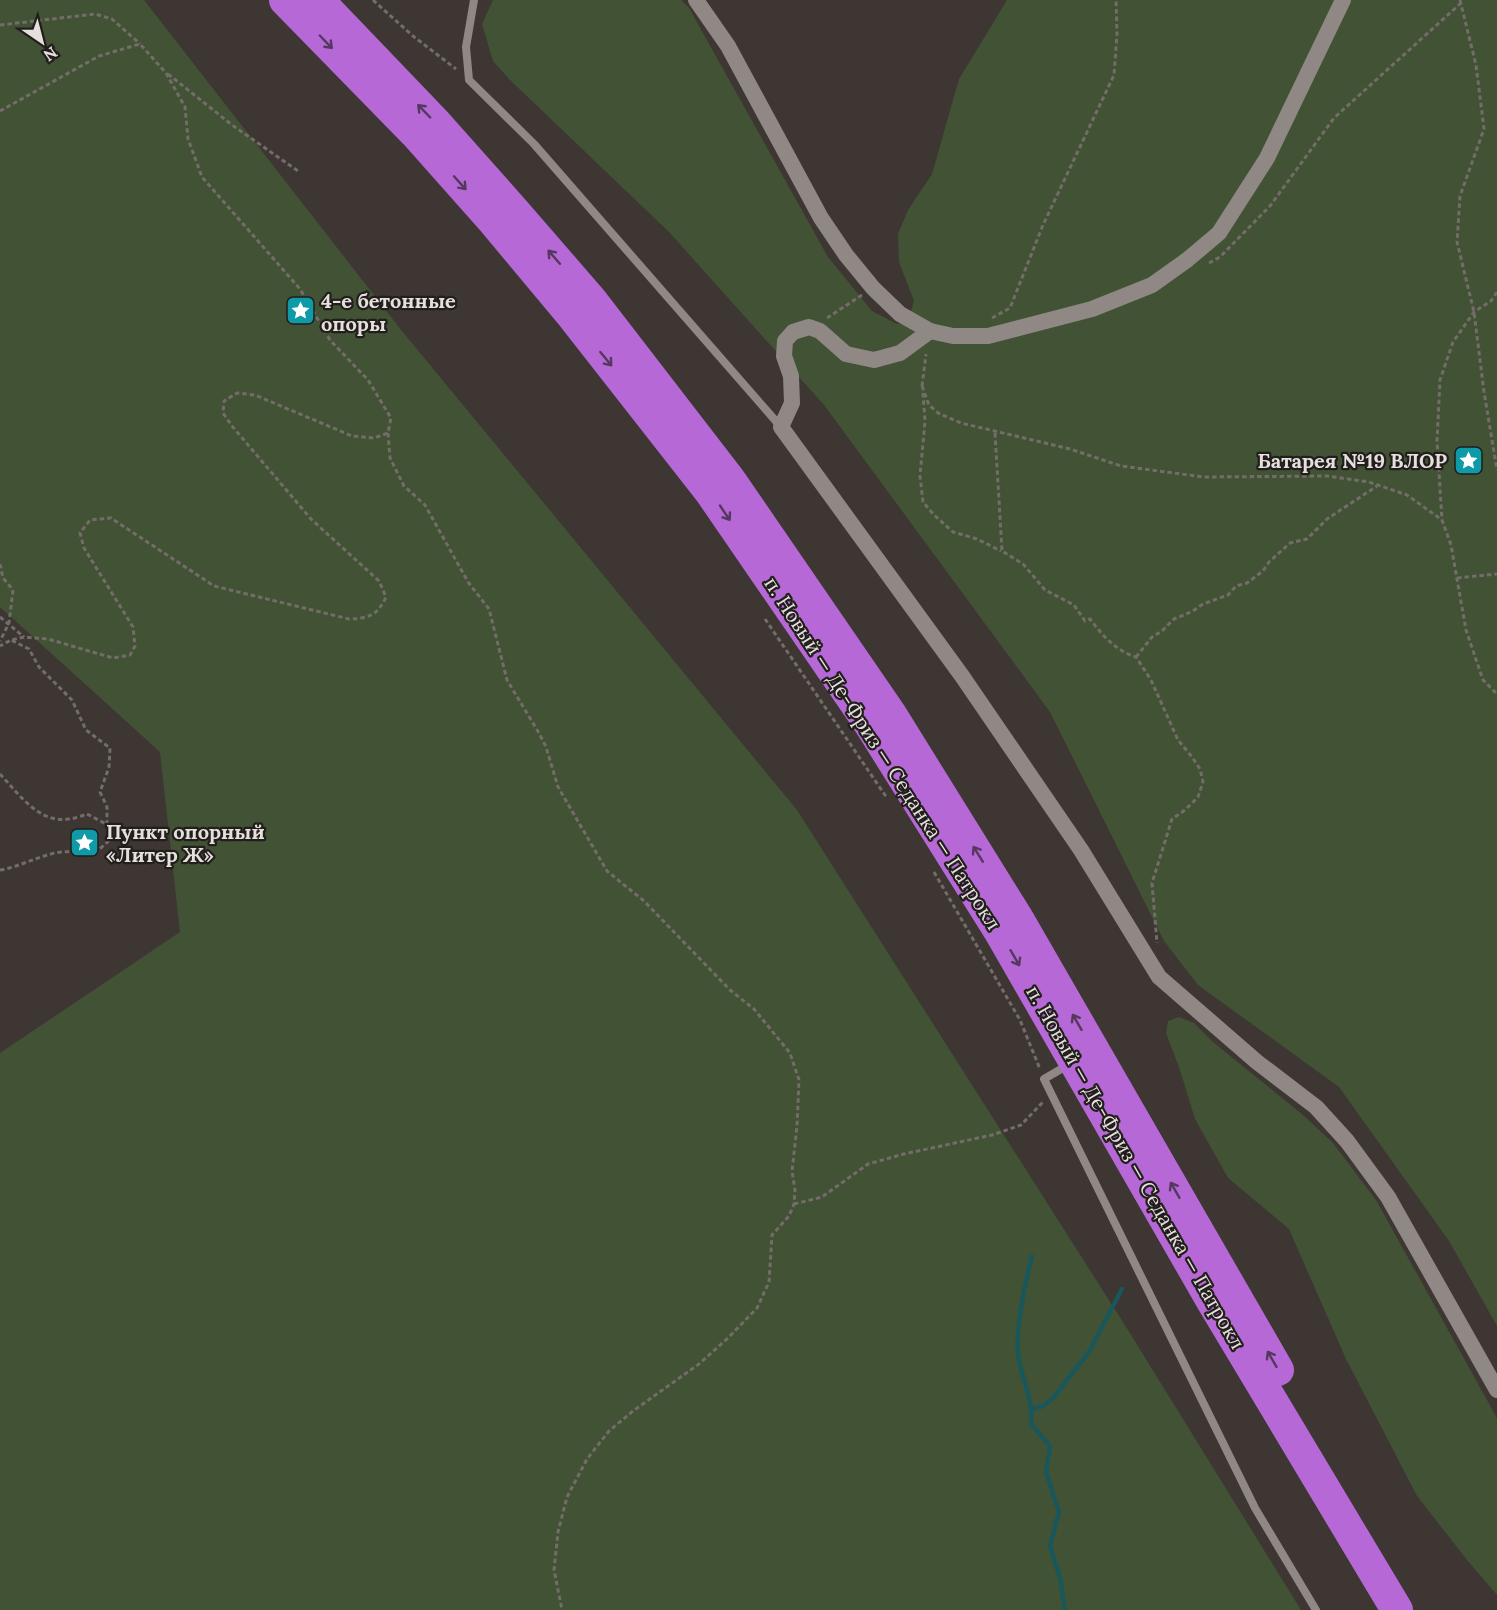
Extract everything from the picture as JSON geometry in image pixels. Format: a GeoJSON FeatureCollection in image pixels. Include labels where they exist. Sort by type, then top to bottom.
{"type":"FeatureCollection","features":[{"type":"Feature","properties":{"kind":"highway","name":"п. Новый — Де-Фриз — Седанка — Патрокл"},"geometry":{"type":"LineString","coordinates":[[285,0],[415,133],[494,222],[620,375],[711,493],[871,726],[1000,933],[1212,1301],[1397,1610]]}},
{"type":"Feature","properties":{"kind":"highway","name":"п. Новый — Де-Фриз — Седанка — Патрокл"},"geometry":{"type":"LineString","coordinates":[[318,0],[436,123],[592,301],[730,480],[883,703],[1018,919],[1417,1610]]}},
{"type":"Feature","properties":{"kind":"street"},"geometry":{"type":"LineString","coordinates":[[696,0],[728,46],[821,218],[846,255],[873,288],[900,314],[930,332],[952,336],[988,336],[1092,309],[1152,285],[1219,233],[1268,158],[1343,0]]}},
{"type":"Feature","properties":{"kind":"street"},"geometry":{"type":"LineString","coordinates":[[930,332],[900,353],[874,360],[846,354],[820,331],[809,327],[793,332],[785,341],[784,356],[791,376],[792,403],[781,427],[962,676],[1081,850],[1159,978],[1257,1062],[1316,1107],[1347,1141],[1388,1197],[1497,1390]]}},
{"type":"Feature","properties":{"kind":"lane"},"geometry":{"type":"LineString","coordinates":[[474,0],[466,47],[469,80],[534,144],[781,427]]}},
{"type":"Feature","properties":{"kind":"lane"},"geometry":{"type":"LineString","coordinates":[[1068,1065],[1044,1079],[1255,1508],[1316,1610]]}},
{"type":"Feature","properties":{"kind":"path"},"geometry":{"type":"LineString","coordinates":[[373,0],[412,36],[469,80]]}},
{"type":"Feature","properties":{"kind":"path"},"geometry":{"type":"LineString","coordinates":[[991,318],[1010,308],[1059,189],[1114,75],[1117,34],[1116,0]]}},
{"type":"Feature","properties":{"kind":"path"},"geometry":{"type":"LineString","coordinates":[[1187,260],[1208,263],[1220,257],[1270,206],[1334,118],[1461,2],[1476,65],[1484,129],[1460,196],[1457,242],[1474,312],[1497,470]]}},
{"type":"Feature","properties":{"kind":"path"},"geometry":{"type":"LineString","coordinates":[[0,25],[95,14],[112,19],[140,44],[166,73],[232,125],[298,171]]}},
{"type":"Feature","properties":{"kind":"path"},"geometry":{"type":"LineString","coordinates":[[0,111],[99,56],[140,44]]}},
{"type":"Feature","properties":{"kind":"path"},"geometry":{"type":"LineString","coordinates":[[166,73],[184,106],[188,139],[202,177],[300,289],[330,340],[368,380],[391,418],[388,433],[390,458],[404,486],[425,505],[468,582],[489,609],[507,680],[543,740],[558,788],[585,830],[607,871],[644,902],[730,990],[754,1009],[790,1053],[799,1080],[792,1171],[795,1190],[794,1204],[789,1216],[772,1235],[769,1282],[756,1308],[728,1338],[699,1364],[609,1431],[587,1459],[567,1497],[558,1532],[554,1570],[562,1610]]}},
{"type":"Feature","properties":{"kind":"path"},"geometry":{"type":"LineString","coordinates":[[809,327],[873,288]]}},
{"type":"Feature","properties":{"kind":"path"},"geometry":{"type":"LineString","coordinates":[[1497,292],[1491,301],[1474,312],[1453,342],[1440,380],[1437,441],[1442,520],[1451,545],[1466,630],[1483,680],[1497,694]]}},
{"type":"Feature","properties":{"kind":"path"},"geometry":{"type":"LineString","coordinates":[[930,332],[922,374],[925,421],[921,476],[924,502],[934,515],[953,532],[977,539],[1023,564],[1045,590],[1074,604],[1085,621],[1090,620],[1110,642],[1126,654],[1136,657],[1151,680],[1178,740],[1200,770],[1203,782],[1198,796],[1185,810],[1172,819],[1152,883],[1159,978]]}},
{"type":"Feature","properties":{"kind":"path"},"geometry":{"type":"LineString","coordinates":[[922,386],[929,405],[938,413],[961,423],[995,433],[1070,449],[1121,466],[1204,477],[1327,476],[1378,485],[1407,495],[1442,520]]}},
{"type":"Feature","properties":{"kind":"path"},"geometry":{"type":"LineString","coordinates":[[0,646],[24,637],[48,639],[113,658],[130,655],[135,646],[133,627],[84,548],[80,533],[90,520],[111,518],[214,586],[349,619],[365,618],[380,610],[386,597],[379,581],[311,519],[232,426],[223,413],[224,401],[237,393],[255,394],[352,436],[374,438],[388,433]]}},
{"type":"Feature","properties":{"kind":"path"},"geometry":{"type":"LineString","coordinates":[[995,433],[1002,551]]}},
{"type":"Feature","properties":{"kind":"path"},"geometry":{"type":"LineString","coordinates":[[1136,657],[1152,637],[1174,619],[1203,604],[1228,595],[1236,586],[1247,582],[1263,571],[1269,562],[1290,543],[1307,539],[1327,519],[1378,485]]}},
{"type":"Feature","properties":{"kind":"path"},"geometry":{"type":"LineString","coordinates":[[0,564],[3,578],[13,590],[9,623],[0,641]]}},
{"type":"Feature","properties":{"kind":"path"},"geometry":{"type":"LineString","coordinates":[[1457,578],[1497,574]]}},
{"type":"Feature","properties":{"kind":"path"},"geometry":{"type":"LineString","coordinates":[[0,617],[24,637]]}},
{"type":"Feature","properties":{"kind":"path"},"geometry":{"type":"LineString","coordinates":[[765,619],[889,801]]}},
{"type":"Feature","properties":{"kind":"path"},"geometry":{"type":"LineString","coordinates":[[0,870],[56,853],[94,854],[112,838],[106,824],[107,807],[100,792],[109,767],[110,748],[86,730],[72,700],[39,667],[29,648],[11,640]]}},
{"type":"Feature","properties":{"kind":"path"},"geometry":{"type":"LineString","coordinates":[[0,774],[23,799],[44,816],[67,820],[87,814],[106,824]]}},
{"type":"Feature","properties":{"kind":"path"},"geometry":{"type":"LineString","coordinates":[[933,871],[1020,1020],[1044,1079]]}},
{"type":"Feature","properties":{"kind":"path"},"geometry":{"type":"LineString","coordinates":[[794,1204],[822,1197],[868,1164],[983,1137],[1021,1125],[1051,1093]]}},
{"type":"Feature","properties":{"kind":"green space"},"geometry":{"type":"Polygon","coordinates":[[[0,0],[144,0],[402,331],[797,810],[1128,1330],[1301,1610],[0,1610],[0,1053],[180,932],[160,752],[0,607],[0,0]]]}},
{"type":"Feature","properties":{"kind":"green space"},"geometry":{"type":"Polygon","coordinates":[[[493,0],[681,0],[689,8],[828,257],[872,311],[897,324],[908,321],[914,301],[899,262],[898,234],[908,210],[932,174],[959,79],[1007,0],[1497,0],[1497,1326],[1449,1241],[1339,1087],[1198,985],[1164,941],[1050,712],[824,405],[669,232],[493,61],[482,24],[493,0]]]}},
{"type":"Feature","properties":{"kind":"green space"},"geometry":{"type":"Polygon","coordinates":[[[1179,1017],[1194,1023],[1213,1042],[1303,1115],[1333,1143],[1376,1200],[1497,1418],[1497,1595],[1417,1496],[1346,1359],[1289,1229],[1228,1178],[1195,1119],[1166,1033],[1168,1021],[1179,1017]]]}},
{"type":"Feature","properties":{"kind":"waterway"},"geometry":{"type":"LineString","coordinates":[[1032,1256],[1020,1317],[1018,1352],[1031,1405],[1031,1424],[1050,1446],[1046,1472],[1059,1512],[1050,1546],[1060,1578],[1065,1610]]}},
{"type":"Feature","properties":{"kind":"waterway"},"geometry":{"type":"LineString","coordinates":[[1033,1409],[1043,1406],[1053,1398],[1089,1352],[1122,1289]]}},
{"type":"Feature","properties":{"kind":"place","name":"4-е бетонные опоры"},"geometry":{"type":"Point","coordinates":[300,311]}},
{"type":"Feature","properties":{"kind":"place","name":"Батарея №19 ВЛОР"},"geometry":{"type":"Point","coordinates":[1468,460]}},
{"type":"Feature","properties":{"kind":"place","name":"Пункт опорный «Литер Ж»"},"geometry":{"type":"Point","coordinates":[85,842]}}]}
